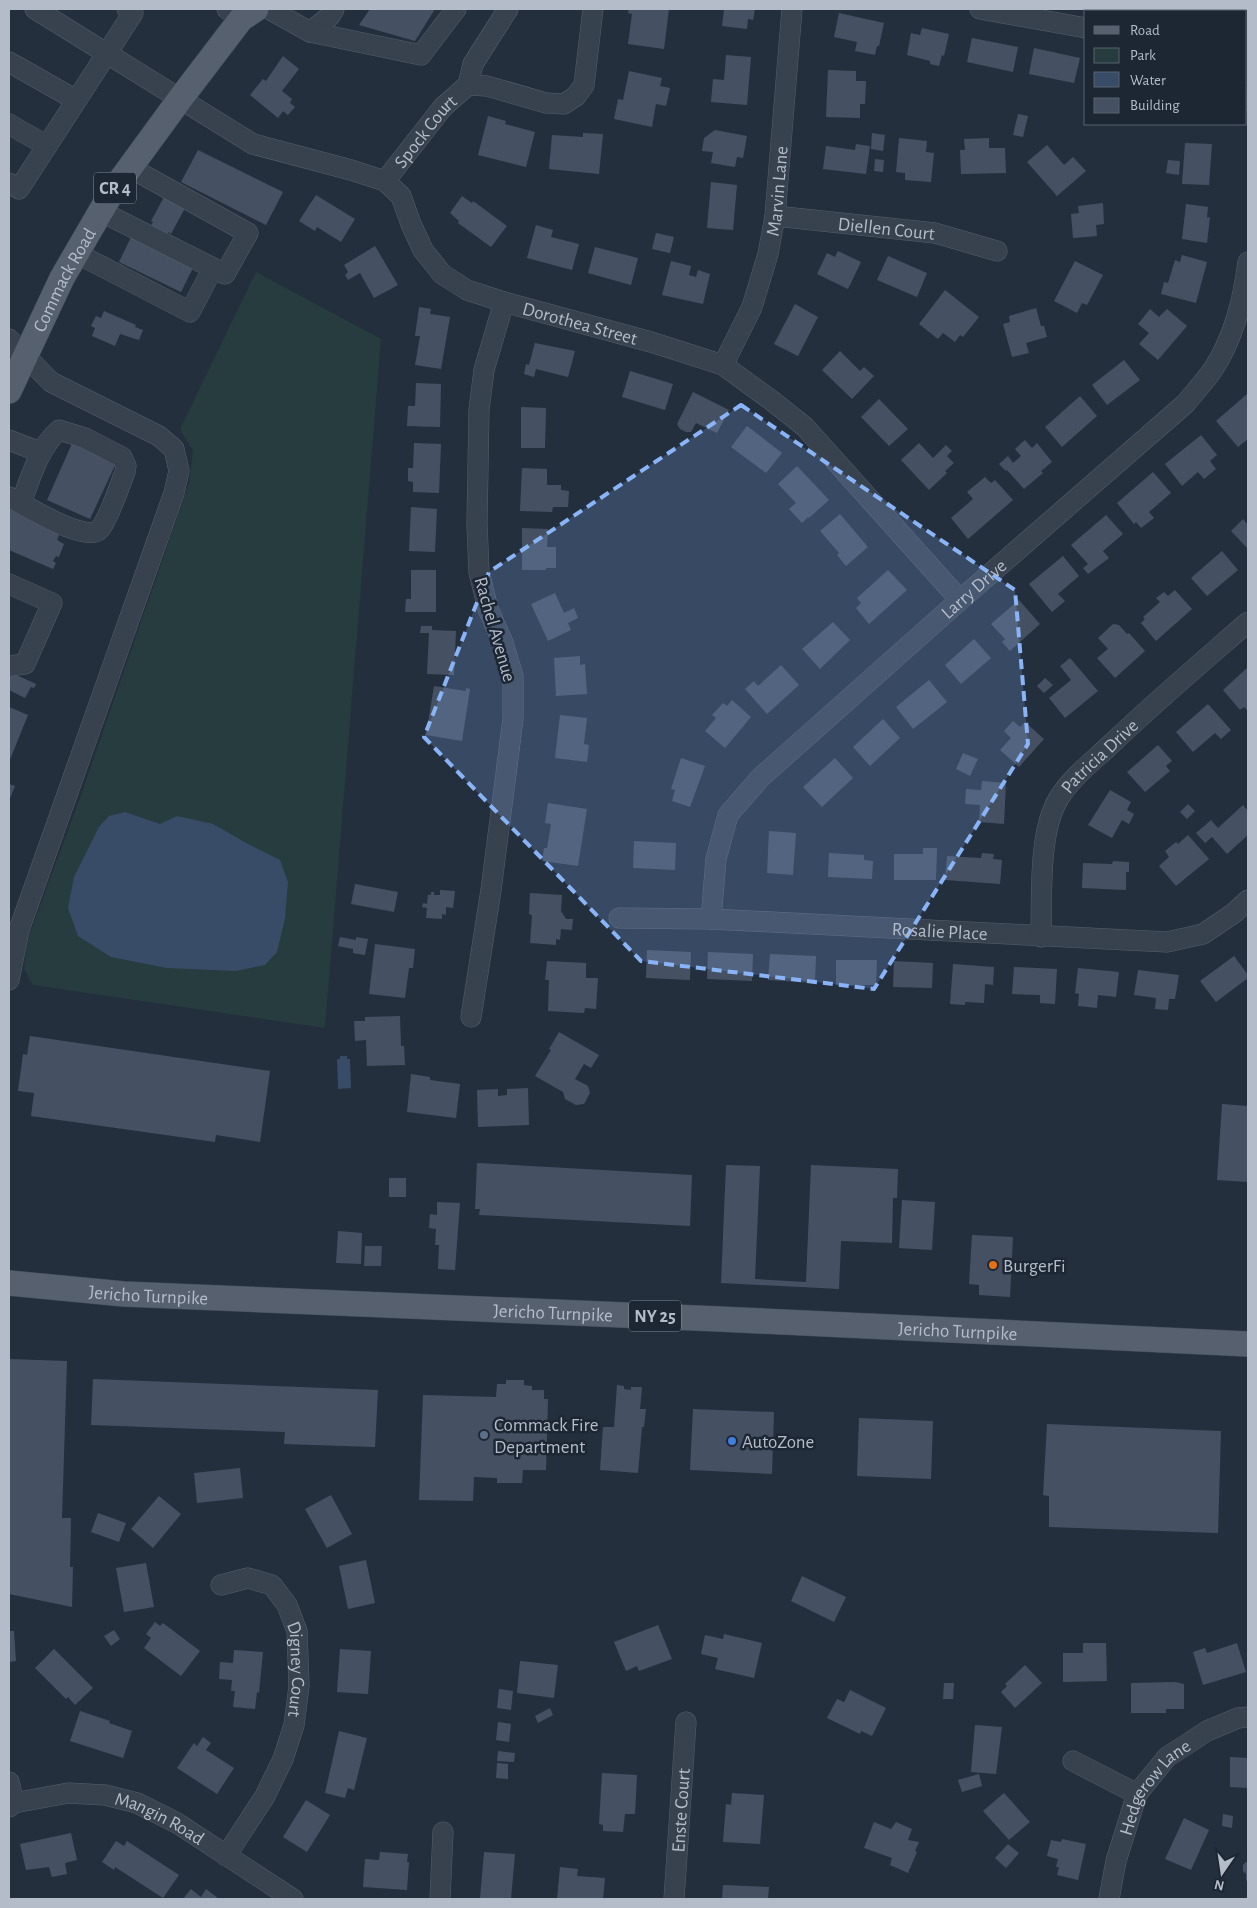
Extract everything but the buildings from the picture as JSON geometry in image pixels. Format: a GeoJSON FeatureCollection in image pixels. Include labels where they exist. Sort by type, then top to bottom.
{"type":"FeatureCollection","features":[{"type":"Feature","properties":{"kind":"main road","name":"Commack Road"},"geometry":{"type":"LineString","coordinates":[[9,391],[17,348],[100,211],[129,167],[242,12]]}},
{"type":"Feature","properties":{"kind":"main road","name":"Jericho Turnpike"},"geometry":{"type":"LineString","coordinates":[[9,1284],[124,1294],[1248,1344]]}},
{"type":"Feature","properties":{"kind":"street","name":"Dorothea Street"},"geometry":{"type":"LineString","coordinates":[[35,9],[253,144],[351,170],[385,182],[401,196],[423,250],[442,274],[467,290],[504,302],[598,326],[723,365],[772,400],[804,427],[960,600]]}},
{"type":"Feature","properties":{"kind":"street"},"geometry":{"type":"LineString","coordinates":[[9,183],[19,189],[133,13],[127,9]]}},
{"type":"Feature","properties":{"kind":"street"},"geometry":{"type":"LineString","coordinates":[[269,9],[310,32],[421,56],[456,9]]}},
{"type":"Feature","properties":{"kind":"street"},"geometry":{"type":"LineString","coordinates":[[310,32],[330,16],[334,9]]}},
{"type":"Feature","properties":{"kind":"street","name":"Spock Court"},"geometry":{"type":"LineString","coordinates":[[385,182],[443,107],[468,85],[473,64],[508,9]]}},
{"type":"Feature","properties":{"kind":"street","name":"Spock Court"},"geometry":{"type":"LineString","coordinates":[[468,85],[487,86],[546,103],[564,104],[576,96],[584,85],[593,9]]}},
{"type":"Feature","properties":{"kind":"street","name":"Marvin Lane"},"geometry":{"type":"LineString","coordinates":[[723,365],[752,307],[768,254],[775,216],[792,9]]}},
{"type":"Feature","properties":{"kind":"street"},"geometry":{"type":"LineString","coordinates":[[980,9],[1084,28]]}},
{"type":"Feature","properties":{"kind":"street"},"geometry":{"type":"LineString","coordinates":[[9,62],[76,100]]}},
{"type":"Feature","properties":{"kind":"street"},"geometry":{"type":"LineString","coordinates":[[9,124],[47,146]]}},
{"type":"Feature","properties":{"kind":"street"},"geometry":{"type":"LineString","coordinates":[[100,211],[225,274],[248,233],[129,167]]}},
{"type":"Feature","properties":{"kind":"street","name":"Diellen Court"},"geometry":{"type":"LineString","coordinates":[[775,216],[935,233],[997,251]]}},
{"type":"Feature","properties":{"kind":"street"},"geometry":{"type":"LineString","coordinates":[[76,253],[190,312],[213,268]]}},
{"type":"Feature","properties":{"kind":"street","name":"Larry Drive"},"geometry":{"type":"LineString","coordinates":[[711,919],[716,859],[728,815],[760,778],[960,600],[1185,404],[1212,370],[1231,336],[1242,303],[1248,262]]}},
{"type":"Feature","properties":{"kind":"street","name":"Rachel Avenue"},"geometry":{"type":"LineString","coordinates":[[471,1016],[491,890],[513,718],[513,676],[503,643],[485,600],[479,572],[477,524],[479,410],[484,370],[504,302]]}},
{"type":"Feature","properties":{"kind":"street"},"geometry":{"type":"LineString","coordinates":[[9,980],[19,930],[174,493],[179,471],[174,449],[159,436],[51,382],[17,348]]}},
{"type":"Feature","properties":{"kind":"street"},"geometry":{"type":"LineString","coordinates":[[59,430],[85,438],[122,457],[126,466],[99,530],[93,533],[84,532],[50,519],[15,500],[40,452],[59,430]]}},
{"type":"Feature","properties":{"kind":"street"},"geometry":{"type":"LineString","coordinates":[[9,440],[40,452]]}},
{"type":"Feature","properties":{"kind":"street"},"geometry":{"type":"LineString","coordinates":[[9,584],[52,604],[25,664],[9,666]]}},
{"type":"Feature","properties":{"kind":"street","name":"Patricia Drive"},"geometry":{"type":"LineString","coordinates":[[1041,937],[1044,858],[1048,826],[1058,799],[1080,773],[1142,714],[1248,622]]}},
{"type":"Feature","properties":{"kind":"street","name":"Rosalie Place"},"geometry":{"type":"LineString","coordinates":[[618,918],[711,919],[1168,942],[1204,934],[1234,913],[1248,900]]}},
{"type":"Feature","properties":{"kind":"street","name":"Digney Court"},"geometry":{"type":"LineString","coordinates":[[221,1585],[248,1578],[272,1585],[287,1605],[297,1631],[299,1686],[294,1725],[283,1759],[265,1796],[226,1856]]}},
{"type":"Feature","properties":{"kind":"street","name":"Hedgerow Lane"},"geometry":{"type":"LineString","coordinates":[[1109,1899],[1116,1861],[1137,1794],[1167,1757],[1207,1731],[1238,1718],[1248,1718]]}},
{"type":"Feature","properties":{"kind":"street","name":"Enste Court"},"geometry":{"type":"LineString","coordinates":[[674,1899],[686,1722]]}},
{"type":"Feature","properties":{"kind":"street"},"geometry":{"type":"LineString","coordinates":[[1073,1761],[1137,1794]]}},
{"type":"Feature","properties":{"kind":"street"},"geometry":{"type":"LineString","coordinates":[[9,1782],[12,1805]]}},
{"type":"Feature","properties":{"kind":"street","name":"Mangin Road"},"geometry":{"type":"LineString","coordinates":[[12,1805],[68,1793],[106,1795],[137,1803],[177,1823],[293,1899]]}},
{"type":"Feature","properties":{"kind":"street"},"geometry":{"type":"LineString","coordinates":[[440,1899],[443,1832]]}},
{"type":"Feature","properties":{"kind":"highlighted area"},"geometry":{"type":"Polygon","coordinates":[[[741,405],[1015,590],[1028,744],[874,989],[641,961],[424,737],[489,572],[741,405]]]}},
{"type":"Feature","properties":{"kind":"green space"},"geometry":{"type":"Polygon","coordinates":[[[256,272],[381,339],[325,1028],[33,985],[24,969],[27,941],[80,798],[189,483],[193,451],[180,429],[256,272]]]}},
{"type":"Feature","properties":{"kind":"water"},"geometry":{"type":"Polygon","coordinates":[[[125,812],[160,824],[177,816],[213,824],[280,860],[288,882],[285,918],[277,952],[265,965],[236,971],[167,968],[111,957],[78,936],[68,908],[74,877],[99,827],[109,816],[125,812]]]}},
{"type":"Feature","properties":{"kind":"water"},"geometry":{"type":"Polygon","coordinates":[[[340,1056],[347,1056],[347,1059],[350,1059],[351,1088],[338,1089],[337,1059],[340,1059],[340,1056]]]}},
{"type":"Feature","properties":{"kind":"place","name":"BurgerFi"},"geometry":{"type":"Point","coordinates":[993,1265]}},
{"type":"Feature","properties":{"kind":"place","name":"Commack Fire Department"},"geometry":{"type":"Point","coordinates":[484,1435]}},
{"type":"Feature","properties":{"kind":"place","name":"AutoZone"},"geometry":{"type":"Point","coordinates":[732,1441]}}]}
